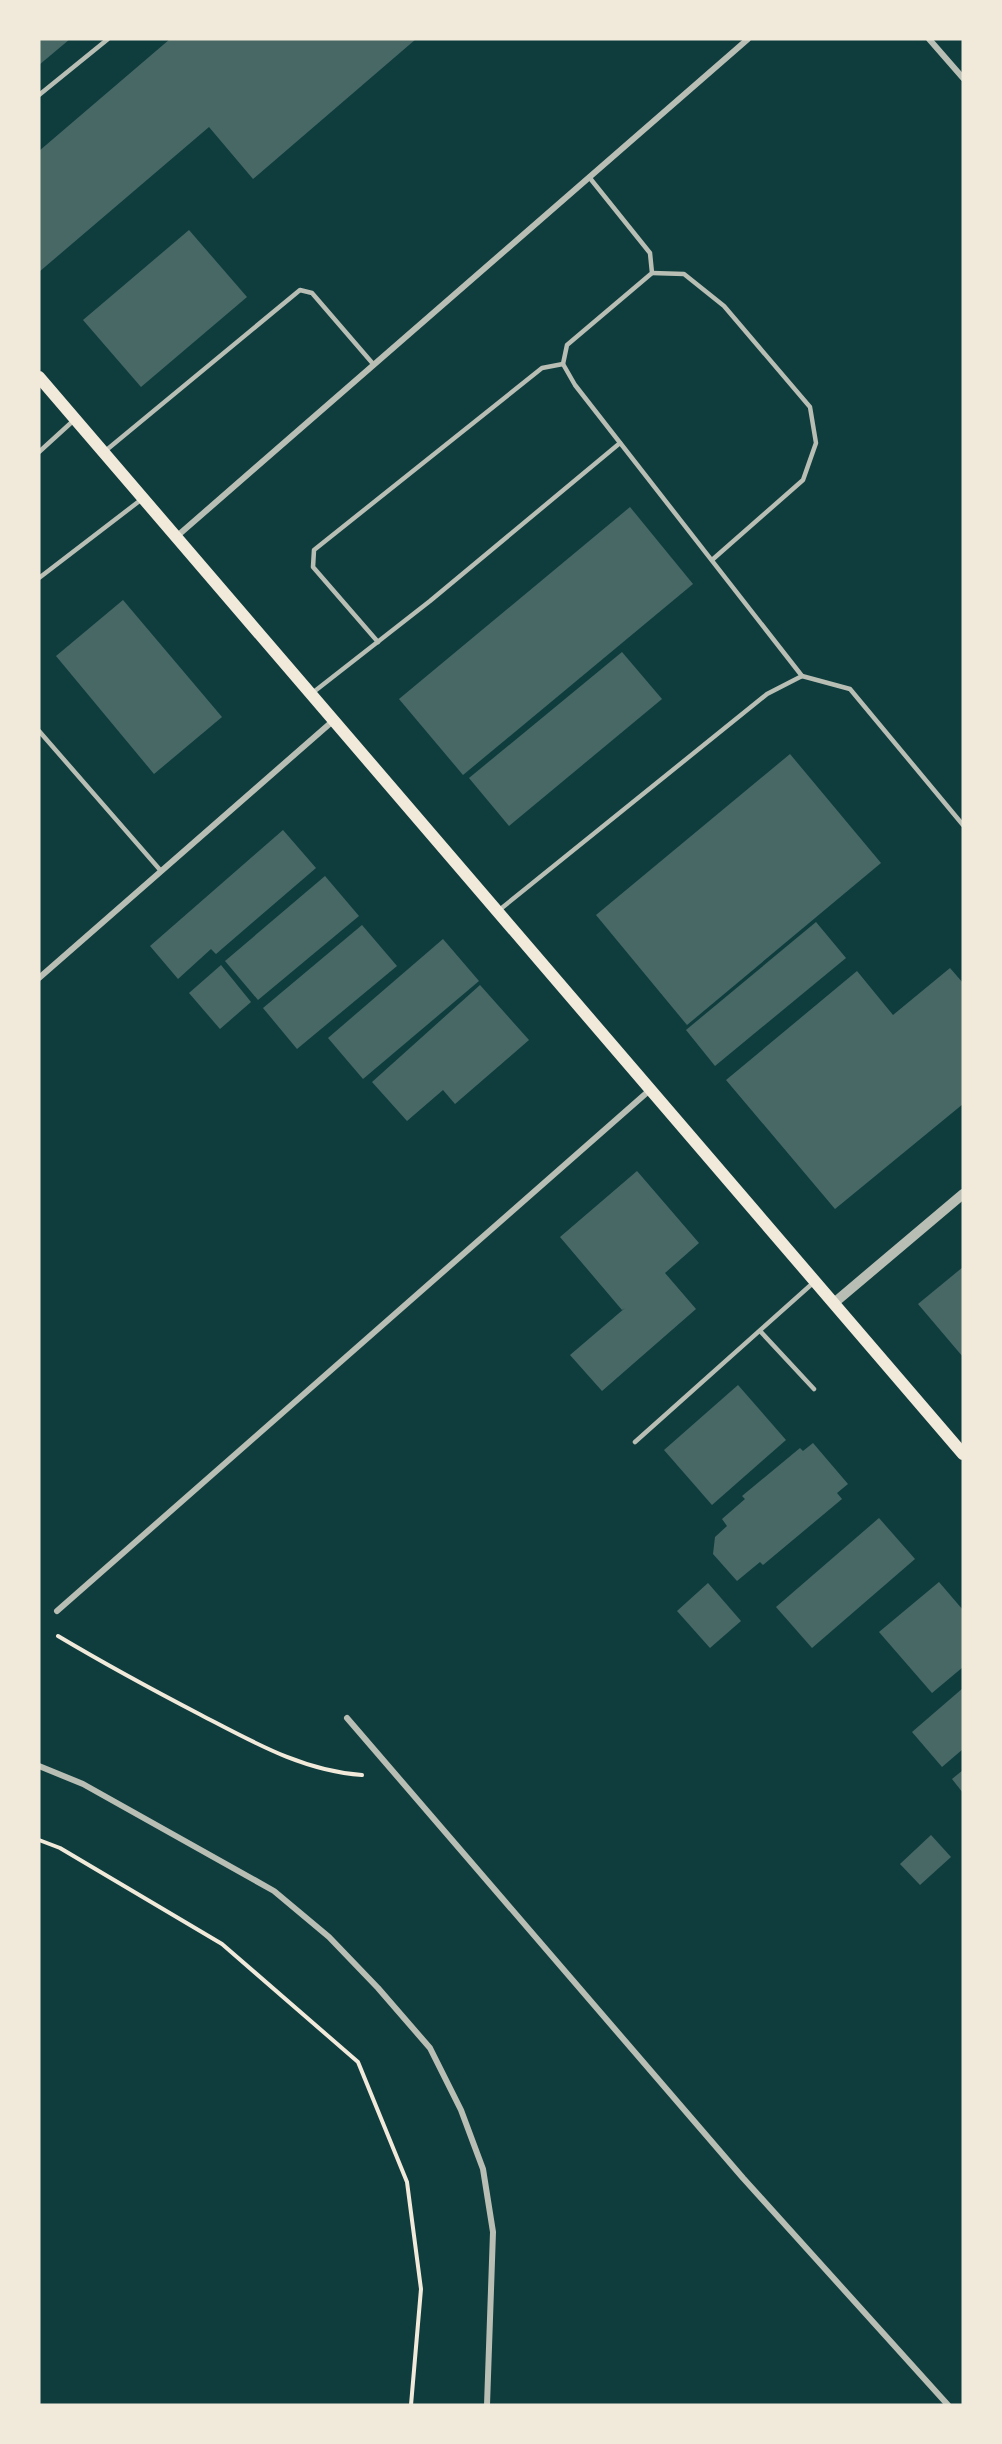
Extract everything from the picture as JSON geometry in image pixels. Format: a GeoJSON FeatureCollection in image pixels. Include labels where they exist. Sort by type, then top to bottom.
{"type":"FeatureCollection","features":[{"type":"Feature","properties":{"kind":"main road"},"geometry":{"type":"LineString","coordinates":[[39,377],[963,1454]]}},
{"type":"Feature","properties":{"kind":"street"},"geometry":{"type":"LineString","coordinates":[[176,537],[748,39]]}},
{"type":"Feature","properties":{"kind":"street"},"geometry":{"type":"LineString","coordinates":[[929,39],[963,78]]}},
{"type":"Feature","properties":{"kind":"street"},"geometry":{"type":"LineString","coordinates":[[39,978],[334,720]]}},
{"type":"Feature","properties":{"kind":"street"},"geometry":{"type":"LineString","coordinates":[[57,1611],[651,1089]]}},
{"type":"Feature","properties":{"kind":"street"},"geometry":{"type":"LineString","coordinates":[[834,1303],[963,1194]]}},
{"type":"Feature","properties":{"kind":"street"},"geometry":{"type":"LineString","coordinates":[[347,1718],[743,2178],[948,2405]]}},
{"type":"Feature","properties":{"kind":"street"},"geometry":{"type":"LineString","coordinates":[[39,1766],[93,1789],[274,1891],[337,1946],[378,1988],[430,2048],[461,2110],[479,2159],[490,2211],[493,2232],[488,2405]]}},
{"type":"Feature","properties":{"kind":"lane"},"geometry":{"type":"LineString","coordinates":[[39,95],[108,39]]}},
{"type":"Feature","properties":{"kind":"lane"},"geometry":{"type":"LineString","coordinates":[[589,177],[650,253],[652,273]]}},
{"type":"Feature","properties":{"kind":"lane"},"geometry":{"type":"LineString","coordinates":[[712,560],[803,480],[816,443],[810,407],[724,306],[684,274],[652,273],[567,345],[563,364],[574,385],[802,676],[850,689],[963,825]]}},
{"type":"Feature","properties":{"kind":"lane"},"geometry":{"type":"LineString","coordinates":[[104,452],[300,290],[312,293],[374,365]]}},
{"type":"Feature","properties":{"kind":"lane"},"geometry":{"type":"LineString","coordinates":[[378,642],[313,567],[314,550],[542,368],[563,364]]}},
{"type":"Feature","properties":{"kind":"lane"},"geometry":{"type":"LineString","coordinates":[[39,452],[75,419]]}},
{"type":"Feature","properties":{"kind":"lane"},"geometry":{"type":"LineString","coordinates":[[311,694],[378,642],[620,443]]}},
{"type":"Feature","properties":{"kind":"lane"},"geometry":{"type":"LineString","coordinates":[[39,578],[143,498]]}},
{"type":"Feature","properties":{"kind":"lane"},"geometry":{"type":"LineString","coordinates":[[498,910],[767,694],[802,676]]}},
{"type":"Feature","properties":{"kind":"lane"},"geometry":{"type":"LineString","coordinates":[[39,731],[161,871]]}},
{"type":"Feature","properties":{"kind":"lane"},"geometry":{"type":"LineString","coordinates":[[635,1442],[815,1281]]}},
{"type":"Feature","properties":{"kind":"lane"},"geometry":{"type":"LineString","coordinates":[[760,1331],[814,1389]]}},
{"type":"Feature","properties":{"kind":"path"},"geometry":{"type":"LineString","coordinates":[[54,1634],[119,1672],[285,1759],[341,1774],[399,1778]]}},
{"type":"Feature","properties":{"kind":"path"},"geometry":{"type":"LineString","coordinates":[[39,1840],[60,1848],[222,1944],[358,2062],[407,2182],[421,2289],[411,2405]]}},
{"type":"Feature","properties":{"kind":"building"},"geometry":{"type":"Polygon","coordinates":[[[39,39],[70,39],[39,65],[39,39]]]}},
{"type":"Feature","properties":{"kind":"building"},"geometry":{"type":"Polygon","coordinates":[[[170,39],[416,39],[253,179],[209,127],[39,272],[39,151],[170,39]]]}},
{"type":"Feature","properties":{"kind":"building"},"geometry":{"type":"Polygon","coordinates":[[[189,230],[247,297],[141,387],[83,320],[189,230]]]}},
{"type":"Feature","properties":{"kind":"building"},"geometry":{"type":"Polygon","coordinates":[[[630,507],[693,584],[463,775],[399,699],[630,507]]]}},
{"type":"Feature","properties":{"kind":"building"},"geometry":{"type":"Polygon","coordinates":[[[123,600],[222,717],[154,774],[56,656],[123,600]]]}},
{"type":"Feature","properties":{"kind":"building"},"geometry":{"type":"Polygon","coordinates":[[[622,652],[662,699],[509,826],[469,778],[622,652]]]}},
{"type":"Feature","properties":{"kind":"building"},"geometry":{"type":"Polygon","coordinates":[[[790,754],[881,863],[687,1025],[596,915],[790,754]]]}},
{"type":"Feature","properties":{"kind":"building"},"geometry":{"type":"Polygon","coordinates":[[[283,830],[316,868],[216,954],[211,949],[178,979],[150,946],[283,830]]]}},
{"type":"Feature","properties":{"kind":"building"},"geometry":{"type":"Polygon","coordinates":[[[325,876],[359,916],[258,1000],[225,961],[325,876]]]}},
{"type":"Feature","properties":{"kind":"building"},"geometry":{"type":"Polygon","coordinates":[[[816,922],[846,958],[715,1066],[686,1030],[816,922]]]}},
{"type":"Feature","properties":{"kind":"building"},"geometry":{"type":"Polygon","coordinates":[[[362,925],[397,966],[297,1049],[263,1008],[362,925]]]}},
{"type":"Feature","properties":{"kind":"building"},"geometry":{"type":"Polygon","coordinates":[[[443,939],[479,981],[363,1079],[328,1038],[443,939]]]}},
{"type":"Feature","properties":{"kind":"building"},"geometry":{"type":"Polygon","coordinates":[[[221,965],[251,1002],[220,1029],[189,993],[221,965]]]}},
{"type":"Feature","properties":{"kind":"building"},"geometry":{"type":"Polygon","coordinates":[[[950,968],[963,983],[963,1104],[835,1209],[726,1080],[857,971],[893,1015],[950,968]]]}},
{"type":"Feature","properties":{"kind":"building"},"geometry":{"type":"Polygon","coordinates":[[[480,985],[529,1040],[455,1104],[443,1090],[407,1121],[372,1082],[480,985]]]}},
{"type":"Feature","properties":{"kind":"building"},"geometry":{"type":"Polygon","coordinates":[[[637,1171],[699,1243],[665,1273],[696,1309],[602,1391],[570,1355],[625,1308],[622,1310],[560,1237],[637,1171]]]}},
{"type":"Feature","properties":{"kind":"building"},"geometry":{"type":"Polygon","coordinates":[[[963,1267],[963,1357],[918,1304],[963,1267]]]}},
{"type":"Feature","properties":{"kind":"building"},"geometry":{"type":"Polygon","coordinates":[[[738,1385],[786,1440],[712,1505],[664,1450],[738,1385]]]}},
{"type":"Feature","properties":{"kind":"building"},"geometry":{"type":"Polygon","coordinates":[[[813,1443],[848,1484],[837,1493],[842,1499],[763,1565],[760,1562],[737,1581],[713,1554],[715,1537],[727,1526],[722,1519],[745,1499],[742,1496],[800,1448],[803,1451],[813,1443]]]}},
{"type":"Feature","properties":{"kind":"building"},"geometry":{"type":"Polygon","coordinates":[[[879,1518],[915,1559],[812,1648],[776,1607],[879,1518]]]}},
{"type":"Feature","properties":{"kind":"building"},"geometry":{"type":"Polygon","coordinates":[[[939,1582],[963,1610],[963,1667],[932,1693],[879,1632],[939,1582]]]}},
{"type":"Feature","properties":{"kind":"building"},"geometry":{"type":"Polygon","coordinates":[[[708,1583],[741,1621],[710,1648],[677,1611],[708,1583]]]}},
{"type":"Feature","properties":{"kind":"building"},"geometry":{"type":"Polygon","coordinates":[[[963,1688],[963,1749],[942,1767],[912,1732],[963,1688]]]}},
{"type":"Feature","properties":{"kind":"building"},"geometry":{"type":"Polygon","coordinates":[[[963,1770],[963,1793],[952,1779],[963,1770]]]}},
{"type":"Feature","properties":{"kind":"building"},"geometry":{"type":"Polygon","coordinates":[[[931,1835],[951,1857],[920,1885],[900,1864],[931,1835]]]}}]}
